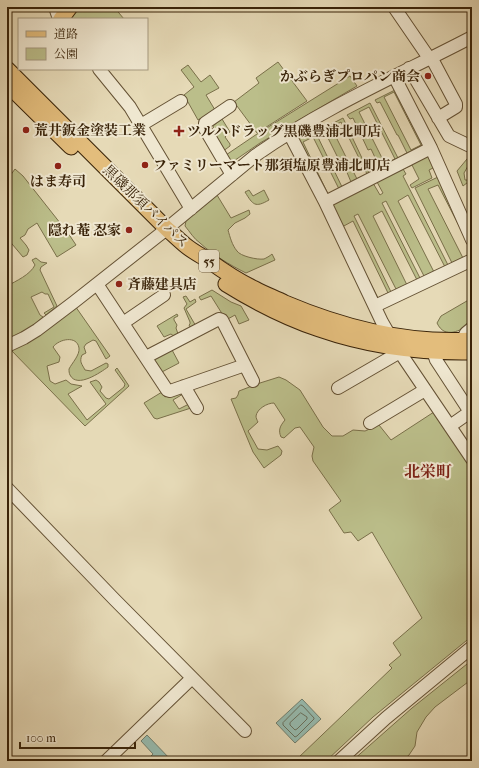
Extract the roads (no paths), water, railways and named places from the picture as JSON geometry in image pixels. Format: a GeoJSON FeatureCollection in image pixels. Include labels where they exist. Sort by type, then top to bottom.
{"type":"FeatureCollection","features":[{"type":"Feature","properties":{"kind":"main road"},"geometry":{"type":"LineString","coordinates":[[61,18],[70,7]]}},
{"type":"Feature","properties":{"kind":"main road","name":"黒磯那須バイパス"},"geometry":{"type":"LineString","coordinates":[[11,79],[163,232],[180,253],[221,281],[251,299],[290,318],[319,329],[364,341],[433,352],[472,352]]}},
{"type":"Feature","properties":{"kind":"main road","name":"黒磯那須バイパス"},"geometry":{"type":"LineString","coordinates":[[396,345],[418,338],[467,340]]}},
{"type":"Feature","properties":{"kind":"street"},"geometry":{"type":"LineString","coordinates":[[55,7],[60,18]]}},
{"type":"Feature","properties":{"kind":"street"},"geometry":{"type":"LineString","coordinates":[[400,9],[430,57],[456,104],[456,107],[438,118]]}},
{"type":"Feature","properties":{"kind":"street"},"geometry":{"type":"LineString","coordinates":[[7,346],[37,330],[163,232],[256,155],[289,133],[409,68],[472,36]]}},
{"type":"Feature","properties":{"kind":"street"},"geometry":{"type":"LineString","coordinates":[[409,68],[449,136],[472,147]]}},
{"type":"Feature","properties":{"kind":"street"},"geometry":{"type":"LineString","coordinates":[[100,70],[130,107],[191,209]]}},
{"type":"Feature","properties":{"kind":"street"},"geometry":{"type":"LineString","coordinates":[[394,76],[431,148],[472,240]]}},
{"type":"Feature","properties":{"kind":"street"},"geometry":{"type":"LineString","coordinates":[[141,125],[181,101]]}},
{"type":"Feature","properties":{"kind":"street"},"geometry":{"type":"LineString","coordinates":[[230,106],[205,123],[205,129],[232,175]]}},
{"type":"Feature","properties":{"kind":"street"},"geometry":{"type":"LineString","coordinates":[[289,133],[396,345],[472,459]]}},
{"type":"Feature","properties":{"kind":"street"},"geometry":{"type":"LineString","coordinates":[[325,202],[431,148]]}},
{"type":"Feature","properties":{"kind":"street"},"geometry":{"type":"LineString","coordinates":[[375,306],[472,260]]}},
{"type":"Feature","properties":{"kind":"street"},"geometry":{"type":"LineString","coordinates":[[97,284],[167,390],[170,391],[244,365]]}},
{"type":"Feature","properties":{"kind":"street"},"geometry":{"type":"LineString","coordinates":[[123,323],[164,294]]}},
{"type":"Feature","properties":{"kind":"street"},"geometry":{"type":"LineString","coordinates":[[146,357],[219,319],[222,320],[252,381]]}},
{"type":"Feature","properties":{"kind":"street"},"geometry":{"type":"LineString","coordinates":[[467,340],[466,333],[472,328]]}},
{"type":"Feature","properties":{"kind":"street"},"geometry":{"type":"LineString","coordinates":[[338,388],[396,345]]}},
{"type":"Feature","properties":{"kind":"street"},"geometry":{"type":"LineString","coordinates":[[433,352],[436,360],[471,414],[450,426]]}},
{"type":"Feature","properties":{"kind":"street"},"geometry":{"type":"LineString","coordinates":[[184,386],[196,408]]}},
{"type":"Feature","properties":{"kind":"street"},"geometry":{"type":"LineString","coordinates":[[370,423],[425,390]]}},
{"type":"Feature","properties":{"kind":"street"},"geometry":{"type":"LineString","coordinates":[[7,488],[245,732]]}},
{"type":"Feature","properties":{"kind":"street"},"geometry":{"type":"LineString","coordinates":[[339,761],[386,718],[472,648]]}},
{"type":"Feature","properties":{"kind":"street"},"geometry":{"type":"LineString","coordinates":[[106,761],[192,678]]}},
{"type":"Feature","properties":{"kind":"water"},"geometry":{"type":"Polygon","coordinates":[[[302,699],[321,719],[295,743],[276,723],[302,699]]]}},
{"type":"Feature","properties":{"kind":"water"},"geometry":{"type":"Polygon","coordinates":[[[147,735],[172,761],[146,761],[153,754],[141,741],[147,735]]]}},
{"type":"Feature","properties":{"kind":"place","name":"かぶらぎプロパン商会"},"geometry":{"type":"Point","coordinates":[428,76]}},
{"type":"Feature","properties":{"kind":"place","name":"荒井鈑金塗装工業"},"geometry":{"type":"Point","coordinates":[26,130]}},
{"type":"Feature","properties":{"kind":"place","name":"ツルハドラッグ黒磯豊浦北町店"},"geometry":{"type":"Point","coordinates":[179,131]}},
{"type":"Feature","properties":{"kind":"place","name":"ファミリーマート那須塩原豊浦北町店"},"geometry":{"type":"Point","coordinates":[145,165]}},
{"type":"Feature","properties":{"kind":"place","name":"はま寿司"},"geometry":{"type":"Point","coordinates":[58,166]}},
{"type":"Feature","properties":{"kind":"place","name":"隠れ菴 忍家"},"geometry":{"type":"Point","coordinates":[129,230]}},
{"type":"Feature","properties":{"kind":"place","name":"斉藤建具店"},"geometry":{"type":"Point","coordinates":[119,284]}},
{"type":"Feature","properties":{"kind":"district","name":"北栄町"},"geometry":{"type":"Point","coordinates":[428,471]}}]}
